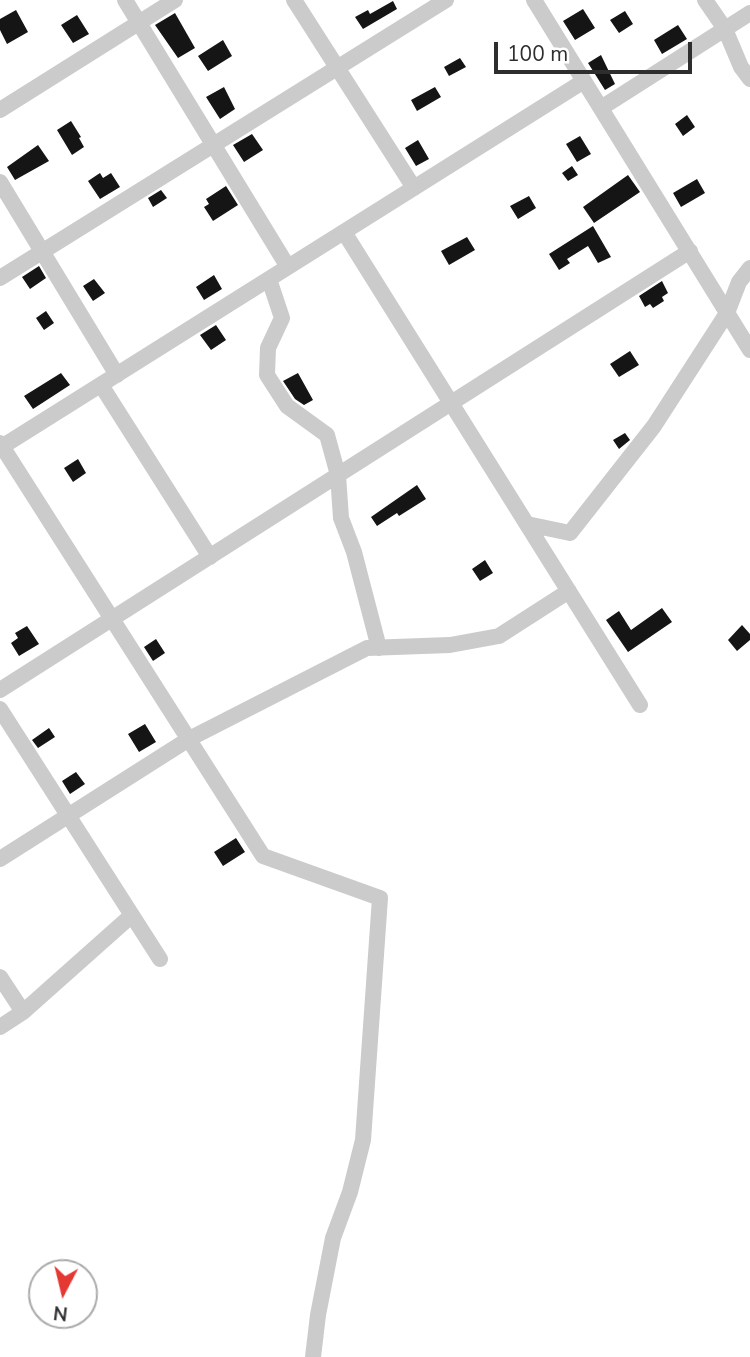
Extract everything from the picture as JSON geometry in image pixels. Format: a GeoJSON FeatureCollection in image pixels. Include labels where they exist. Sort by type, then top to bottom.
{"type":"FeatureCollection","features":[{"type":"Feature","properties":{"kind":"street"},"geometry":{"type":"LineString","coordinates":[[125,0],[288,267]]}},
{"type":"Feature","properties":{"kind":"street"},"geometry":{"type":"LineString","coordinates":[[0,110],[175,0]]}},
{"type":"Feature","properties":{"kind":"street"},"geometry":{"type":"LineString","coordinates":[[294,0],[414,188]]}},
{"type":"Feature","properties":{"kind":"street"},"geometry":{"type":"LineString","coordinates":[[0,278],[446,0]]}},
{"type":"Feature","properties":{"kind":"street"},"geometry":{"type":"LineString","coordinates":[[534,0],[750,350]]}},
{"type":"Feature","properties":{"kind":"street"},"geometry":{"type":"LineString","coordinates":[[705,0],[725,29],[741,67],[750,79]]}},
{"type":"Feature","properties":{"kind":"street"},"geometry":{"type":"LineString","coordinates":[[601,108],[750,13]]}},
{"type":"Feature","properties":{"kind":"street"},"geometry":{"type":"LineString","coordinates":[[313,1357],[333,1238],[351,1192],[363,1140],[380,898],[263,856],[1,446],[584,81]]}},
{"type":"Feature","properties":{"kind":"street"},"geometry":{"type":"LineString","coordinates":[[0,182],[117,374]]}},
{"type":"Feature","properties":{"kind":"street"},"geometry":{"type":"LineString","coordinates":[[344,232],[640,705]]}},
{"type":"Feature","properties":{"kind":"street"},"geometry":{"type":"LineString","coordinates":[[0,690],[690,251]]}},
{"type":"Feature","properties":{"kind":"street"},"geometry":{"type":"LineString","coordinates":[[527,524],[570,533],[654,426],[727,313],[739,282],[750,268]]}},
{"type":"Feature","properties":{"kind":"street"},"geometry":{"type":"LineString","coordinates":[[268,279],[282,318],[268,348],[267,375],[288,406],[327,435],[338,475],[341,518],[354,552],[379,648]]}},
{"type":"Feature","properties":{"kind":"street"},"geometry":{"type":"LineString","coordinates":[[101,385],[210,557]]}},
{"type":"Feature","properties":{"kind":"street"},"geometry":{"type":"LineString","coordinates":[[0,859],[188,739],[368,648],[450,645],[499,636],[569,590]]}},
{"type":"Feature","properties":{"kind":"street"},"geometry":{"type":"LineString","coordinates":[[0,709],[160,958]]}},
{"type":"Feature","properties":{"kind":"street"},"geometry":{"type":"LineString","coordinates":[[0,1027],[23,1012],[132,915]]}},
{"type":"Feature","properties":{"kind":"street"},"geometry":{"type":"LineString","coordinates":[[0,977],[23,1012]]}},
{"type":"Feature","properties":{"kind":"building"},"geometry":{"type":"Polygon","coordinates":[[[393,1],[397,9],[363,29],[355,17],[368,10],[370,14],[393,1]]]}},
{"type":"Feature","properties":{"kind":"building"},"geometry":{"type":"Polygon","coordinates":[[[583,9],[595,28],[575,40],[563,21],[583,9]]]}},
{"type":"Feature","properties":{"kind":"building"},"geometry":{"type":"Polygon","coordinates":[[[16,10],[28,32],[7,44],[0,30],[0,19],[16,10]]]}},
{"type":"Feature","properties":{"kind":"building"},"geometry":{"type":"Polygon","coordinates":[[[625,11],[633,24],[619,33],[610,20],[625,11]]]}},
{"type":"Feature","properties":{"kind":"building"},"geometry":{"type":"Polygon","coordinates":[[[175,13],[195,48],[178,58],[155,25],[175,13]]]}},
{"type":"Feature","properties":{"kind":"building"},"geometry":{"type":"Polygon","coordinates":[[[77,15],[89,34],[73,43],[61,25],[77,15]]]}},
{"type":"Feature","properties":{"kind":"building"},"geometry":{"type":"Polygon","coordinates":[[[678,25],[687,39],[662,54],[654,40],[678,25]]]}},
{"type":"Feature","properties":{"kind":"building"},"geometry":{"type":"Polygon","coordinates":[[[223,40],[232,56],[208,71],[198,56],[223,40]]]}},
{"type":"Feature","properties":{"kind":"building"},"geometry":{"type":"Polygon","coordinates":[[[601,55],[615,84],[605,90],[588,63],[601,55]]]}},
{"type":"Feature","properties":{"kind":"building"},"geometry":{"type":"Polygon","coordinates":[[[460,58],[466,67],[449,76],[444,67],[460,58]]]}},
{"type":"Feature","properties":{"kind":"building"},"geometry":{"type":"Polygon","coordinates":[[[224,87],[235,109],[220,119],[206,97],[224,87]]]}},
{"type":"Feature","properties":{"kind":"building"},"geometry":{"type":"Polygon","coordinates":[[[435,87],[441,97],[417,111],[411,100],[435,87]]]}},
{"type":"Feature","properties":{"kind":"building"},"geometry":{"type":"Polygon","coordinates":[[[687,115],[695,127],[683,136],[675,124],[687,115]]]}},
{"type":"Feature","properties":{"kind":"building"},"geometry":{"type":"Polygon","coordinates":[[[71,121],[84,147],[72,155],[57,130],[71,121]]]}},
{"type":"Feature","properties":{"kind":"building"},"geometry":{"type":"Polygon","coordinates":[[[252,134],[263,150],[244,162],[233,145],[252,134]]]}},
{"type":"Feature","properties":{"kind":"building"},"geometry":{"type":"Polygon","coordinates":[[[580,136],[591,154],[577,162],[566,144],[580,136]]]}},
{"type":"Feature","properties":{"kind":"building"},"geometry":{"type":"Polygon","coordinates":[[[418,140],[429,159],[416,166],[405,148],[418,140]]]}},
{"type":"Feature","properties":{"kind":"building"},"geometry":{"type":"Polygon","coordinates":[[[38,145],[49,161],[15,180],[7,167],[38,145]]]}},
{"type":"Feature","properties":{"kind":"building"},"geometry":{"type":"Polygon","coordinates":[[[572,166],[578,175],[568,181],[562,173],[572,166]]]}},
{"type":"Feature","properties":{"kind":"building"},"geometry":{"type":"Polygon","coordinates":[[[100,173],[103,178],[111,173],[120,187],[100,199],[88,181],[100,173]]]}},
{"type":"Feature","properties":{"kind":"building"},"geometry":{"type":"Polygon","coordinates":[[[628,175],[640,192],[594,223],[583,207],[628,175]]]}},
{"type":"Feature","properties":{"kind":"building"},"geometry":{"type":"Polygon","coordinates":[[[697,179],[705,193],[681,207],[673,193],[697,179]]]}},
{"type":"Feature","properties":{"kind":"building"},"geometry":{"type":"Polygon","coordinates":[[[226,186],[238,205],[213,221],[204,207],[209,204],[206,199],[226,186]]]}},
{"type":"Feature","properties":{"kind":"building"},"geometry":{"type":"Polygon","coordinates":[[[161,190],[167,198],[153,207],[148,198],[161,190]]]}},
{"type":"Feature","properties":{"kind":"building"},"geometry":{"type":"Polygon","coordinates":[[[529,196],[536,208],[518,219],[510,206],[529,196]]]}},
{"type":"Feature","properties":{"kind":"building"},"geometry":{"type":"Polygon","coordinates":[[[593,226],[611,257],[598,263],[588,246],[567,259],[570,263],[559,270],[549,254],[593,226]]]}},
{"type":"Feature","properties":{"kind":"building"},"geometry":{"type":"Polygon","coordinates":[[[467,237],[475,250],[449,265],[441,251],[467,237]]]}},
{"type":"Feature","properties":{"kind":"building"},"geometry":{"type":"Polygon","coordinates":[[[39,266],[46,278],[30,289],[22,277],[39,266]]]}},
{"type":"Feature","properties":{"kind":"building"},"geometry":{"type":"Polygon","coordinates":[[[214,275],[222,289],[204,300],[196,287],[214,275]]]}},
{"type":"Feature","properties":{"kind":"building"},"geometry":{"type":"Polygon","coordinates":[[[94,279],[105,293],[93,301],[83,286],[94,279]]]}},
{"type":"Feature","properties":{"kind":"building"},"geometry":{"type":"Polygon","coordinates":[[[662,281],[668,293],[662,297],[664,301],[653,308],[650,304],[645,307],[639,296],[662,281]]]}},
{"type":"Feature","properties":{"kind":"building"},"geometry":{"type":"Polygon","coordinates":[[[46,311],[54,323],[44,330],[36,318],[46,311]]]}},
{"type":"Feature","properties":{"kind":"building"},"geometry":{"type":"Polygon","coordinates":[[[216,325],[226,340],[211,350],[200,335],[216,325]]]}},
{"type":"Feature","properties":{"kind":"building"},"geometry":{"type":"Polygon","coordinates":[[[630,351],[639,365],[619,377],[610,364],[630,351]]]}},
{"type":"Feature","properties":{"kind":"building"},"geometry":{"type":"Polygon","coordinates":[[[61,373],[70,385],[33,409],[24,396],[61,373]]]}},
{"type":"Feature","properties":{"kind":"building"},"geometry":{"type":"Polygon","coordinates":[[[298,373],[313,400],[304,405],[295,399],[283,381],[298,373]]]}},
{"type":"Feature","properties":{"kind":"building"},"geometry":{"type":"Polygon","coordinates":[[[625,433],[630,440],[619,449],[613,440],[625,433]]]}},
{"type":"Feature","properties":{"kind":"building"},"geometry":{"type":"Polygon","coordinates":[[[78,459],[86,473],[73,482],[64,468],[78,459]]]}},
{"type":"Feature","properties":{"kind":"building"},"geometry":{"type":"Polygon","coordinates":[[[417,485],[426,499],[377,526],[371,517],[417,485]]]}},
{"type":"Feature","properties":{"kind":"building"},"geometry":{"type":"Polygon","coordinates":[[[485,560],[493,573],[480,581],[472,569],[485,560]]]}},
{"type":"Feature","properties":{"kind":"building"},"geometry":{"type":"Polygon","coordinates":[[[662,608],[672,622],[628,652],[606,620],[619,611],[631,630],[662,608]]]}},
{"type":"Feature","properties":{"kind":"building"},"geometry":{"type":"Polygon","coordinates":[[[742,625],[750,634],[750,640],[737,651],[728,640],[742,625]]]}},
{"type":"Feature","properties":{"kind":"building"},"geometry":{"type":"Polygon","coordinates":[[[27,626],[39,644],[19,656],[11,643],[18,638],[15,633],[27,626]]]}},
{"type":"Feature","properties":{"kind":"building"},"geometry":{"type":"Polygon","coordinates":[[[156,639],[165,653],[153,661],[144,647],[156,639]]]}},
{"type":"Feature","properties":{"kind":"building"},"geometry":{"type":"Polygon","coordinates":[[[145,724],[156,742],[139,752],[128,734],[145,724]]]}},
{"type":"Feature","properties":{"kind":"building"},"geometry":{"type":"Polygon","coordinates":[[[49,728],[55,737],[38,748],[32,740],[49,728]]]}},
{"type":"Feature","properties":{"kind":"building"},"geometry":{"type":"Polygon","coordinates":[[[76,772],[85,784],[70,794],[62,781],[76,772]]]}},
{"type":"Feature","properties":{"kind":"building"},"geometry":{"type":"Polygon","coordinates":[[[236,838],[245,852],[223,866],[214,852],[236,838]]]}}]}
